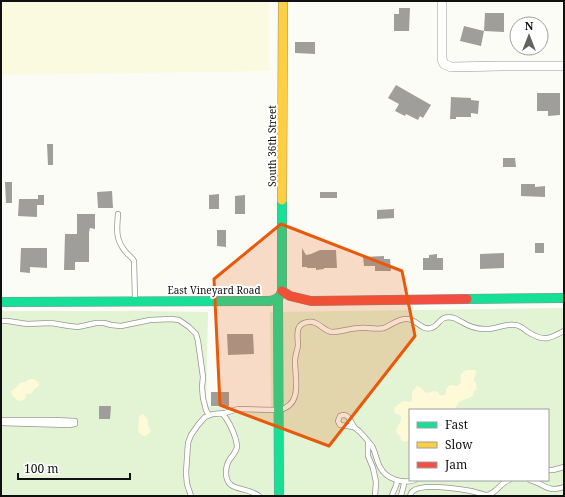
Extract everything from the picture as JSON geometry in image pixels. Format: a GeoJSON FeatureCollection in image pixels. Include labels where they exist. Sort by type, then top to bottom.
{"type":"FeatureCollection","features":[{"type":"Feature","properties":{"kind":"street","name":"South 36th Street"},"geometry":{"type":"LineString","coordinates":[[279,496],[283,1]]}},
{"type":"Feature","properties":{"kind":"street"},"geometry":{"type":"LineString","coordinates":[[442,1],[442,59],[444,64],[451,67],[564,66]]}},
{"type":"Feature","properties":{"kind":"street","name":"East Vineyard Road"},"geometry":{"type":"LineString","coordinates":[[1,302],[135,300],[267,301],[275,300],[280,294],[311,301],[564,298]]}},
{"type":"Feature","properties":{"kind":"lane"},"geometry":{"type":"LineString","coordinates":[[118,214],[118,240],[134,261],[135,300]]}},
{"type":"Feature","properties":{"kind":"lane"},"geometry":{"type":"LineString","coordinates":[[191,496],[187,484],[186,473],[188,443],[191,435],[205,417],[238,409],[279,410],[285,408],[295,397],[297,385],[295,360],[298,348],[297,333],[303,323],[310,321],[315,322],[324,330],[332,332],[360,328],[383,328],[397,321],[410,319],[424,328],[429,329],[434,327],[441,319],[448,317],[455,318],[469,326],[484,330],[508,324],[515,324],[534,335],[545,339],[552,338],[564,331]]}},
{"type":"Feature","properties":{"kind":"lane"},"geometry":{"type":"LineString","coordinates":[[1,321],[27,324],[51,323],[78,327],[96,323],[121,326],[150,320],[179,320],[196,334],[203,377],[203,398],[209,415]]}},
{"type":"Feature","properties":{"kind":"lane"},"geometry":{"type":"LineString","coordinates":[[222,413],[233,429],[237,446],[236,451],[229,460],[226,468],[228,481],[231,485],[254,492],[259,496]]}},
{"type":"Feature","properties":{"kind":"lane"},"geometry":{"type":"LineString","coordinates":[[1,420],[75,421],[75,424],[1,424]]}},
{"type":"Feature","properties":{"kind":"lane"},"geometry":{"type":"LineString","coordinates":[[354,427],[373,448],[380,467],[388,476],[404,482],[410,481]]}},
{"type":"Feature","properties":{"kind":"lane"},"geometry":{"type":"LineString","coordinates":[[366,439],[368,444],[368,456],[375,474],[375,496]]}},
{"type":"Feature","properties":{"kind":"lane"},"geometry":{"type":"LineString","coordinates":[[549,470],[564,467]]}},
{"type":"Feature","properties":{"kind":"lane"},"geometry":{"type":"LineString","coordinates":[[392,496],[392,493],[397,485],[397,480]]}},
{"type":"Feature","properties":{"kind":"lane"},"geometry":{"type":"LineString","coordinates":[[410,496],[413,491],[426,487],[454,488],[491,494],[504,481]]}},
{"type":"Feature","properties":{"kind":"lane"},"geometry":{"type":"LineString","coordinates":[[534,481],[548,489],[556,490],[564,487]]}},
{"type":"Feature","properties":{"kind":"lane"},"geometry":{"type":"LineString","coordinates":[[401,496],[404,482]]}},
{"type":"Feature","properties":{"kind":"highlighted area"},"geometry":{"type":"Polygon","coordinates":[[[281,224],[402,271],[415,336],[329,446],[220,405],[214,279],[281,224]]]}},
{"type":"Feature","properties":{"kind":"green space"},"geometry":{"type":"Polygon","coordinates":[[[1,1],[269,1],[269,71],[1,75],[1,1]]]}},
{"type":"Feature","properties":{"kind":"green space"},"geometry":{"type":"Polygon","coordinates":[[[564,308],[564,496],[1,496],[1,311],[208,312],[206,406],[271,408],[270,312],[564,308]]]}},
{"type":"Feature","properties":{"kind":"sand"},"geometry":{"type":"Polygon","coordinates":[[[466,370],[476,371],[474,380],[477,389],[474,391],[473,396],[459,402],[455,408],[456,409],[409,409],[409,440],[405,442],[401,440],[396,431],[401,421],[401,417],[394,412],[395,407],[403,401],[411,402],[412,392],[417,386],[426,393],[435,391],[440,395],[446,394],[446,389],[450,385],[457,386],[461,383],[460,376],[466,370]]]}},
{"type":"Feature","properties":{"kind":"sand"},"geometry":{"type":"Polygon","coordinates":[[[29,379],[34,379],[38,382],[39,386],[34,389],[32,393],[26,394],[25,399],[21,401],[16,399],[12,395],[11,391],[20,383],[29,379]]]}},
{"type":"Feature","properties":{"kind":"sand"},"geometry":{"type":"Polygon","coordinates":[[[142,414],[148,420],[148,425],[151,431],[146,436],[141,435],[138,431],[139,417],[142,414]]]}},
{"type":"Feature","properties":{"kind":"building"},"geometry":{"type":"Polygon","coordinates":[[[399,8],[410,8],[409,31],[394,31],[394,14],[399,14],[399,8]]]}},
{"type":"Feature","properties":{"kind":"building"},"geometry":{"type":"Polygon","coordinates":[[[485,13],[504,13],[504,32],[484,31],[485,13]]]}},
{"type":"Feature","properties":{"kind":"building"},"geometry":{"type":"Polygon","coordinates":[[[464,26],[484,31],[481,46],[460,41],[464,26]]]}},
{"type":"Feature","properties":{"kind":"building"},"geometry":{"type":"Polygon","coordinates":[[[295,42],[315,42],[315,54],[295,53],[295,42]]]}},
{"type":"Feature","properties":{"kind":"building"},"geometry":{"type":"Polygon","coordinates":[[[396,85],[431,105],[423,118],[420,116],[418,120],[406,114],[405,116],[395,111],[399,104],[388,98],[396,85]]]}},
{"type":"Feature","properties":{"kind":"building"},"geometry":{"type":"Polygon","coordinates":[[[537,93],[560,93],[560,115],[548,116],[548,111],[537,111],[537,93]]]}},
{"type":"Feature","properties":{"kind":"building"},"geometry":{"type":"Polygon","coordinates":[[[451,97],[471,98],[471,100],[479,101],[478,114],[471,113],[471,117],[456,117],[456,119],[450,119],[451,97]]]}},
{"type":"Feature","properties":{"kind":"building"},"geometry":{"type":"Polygon","coordinates":[[[47,144],[53,144],[53,165],[48,165],[47,144]]]}},
{"type":"Feature","properties":{"kind":"building"},"geometry":{"type":"Polygon","coordinates":[[[503,158],[515,158],[516,167],[503,167],[503,158]]]}},
{"type":"Feature","properties":{"kind":"building"},"geometry":{"type":"Polygon","coordinates":[[[5,182],[12,182],[12,203],[6,203],[5,182]]]}},
{"type":"Feature","properties":{"kind":"building"},"geometry":{"type":"Polygon","coordinates":[[[521,184],[535,184],[535,187],[545,186],[545,197],[521,196],[521,184]]]}},
{"type":"Feature","properties":{"kind":"building"},"geometry":{"type":"Polygon","coordinates":[[[112,191],[113,208],[98,208],[97,192],[112,191]]]}},
{"type":"Feature","properties":{"kind":"building"},"geometry":{"type":"Polygon","coordinates":[[[320,192],[337,192],[337,198],[320,198],[320,192]]]}},
{"type":"Feature","properties":{"kind":"building"},"geometry":{"type":"Polygon","coordinates":[[[219,194],[219,209],[209,209],[209,195],[219,194]]]}},
{"type":"Feature","properties":{"kind":"building"},"geometry":{"type":"Polygon","coordinates":[[[38,195],[44,195],[44,205],[37,205],[37,217],[18,216],[19,199],[38,199],[38,195]]]}},
{"type":"Feature","properties":{"kind":"building"},"geometry":{"type":"Polygon","coordinates":[[[245,195],[245,214],[235,214],[235,196],[245,195]]]}},
{"type":"Feature","properties":{"kind":"building"},"geometry":{"type":"Polygon","coordinates":[[[394,209],[394,218],[377,219],[377,210],[394,209]]]}},
{"type":"Feature","properties":{"kind":"building"},"geometry":{"type":"Polygon","coordinates":[[[77,214],[95,214],[95,229],[90,228],[89,232],[89,262],[75,262],[75,270],[64,270],[65,234],[77,234],[77,214]]]}},
{"type":"Feature","properties":{"kind":"building"},"geometry":{"type":"Polygon","coordinates":[[[217,230],[226,230],[226,247],[217,246],[217,230]]]}},
{"type":"Feature","properties":{"kind":"building"},"geometry":{"type":"Polygon","coordinates":[[[535,243],[544,243],[544,253],[535,253],[535,243]]]}},
{"type":"Feature","properties":{"kind":"building"},"geometry":{"type":"Polygon","coordinates":[[[21,248],[47,248],[47,268],[30,267],[30,273],[20,272],[21,248]]]}},
{"type":"Feature","properties":{"kind":"building"},"geometry":{"type":"Polygon","coordinates":[[[302,248],[306,255],[320,250],[336,250],[337,268],[324,268],[316,270],[316,268],[302,267],[302,248]]]}},
{"type":"Feature","properties":{"kind":"building"},"geometry":{"type":"Polygon","coordinates":[[[504,253],[504,268],[480,269],[480,254],[504,253]]]}},
{"type":"Feature","properties":{"kind":"building"},"geometry":{"type":"Polygon","coordinates":[[[437,254],[437,258],[443,258],[443,270],[423,270],[423,258],[429,258],[429,255],[437,254]]]}},
{"type":"Feature","properties":{"kind":"building"},"geometry":{"type":"Polygon","coordinates":[[[384,256],[384,259],[390,259],[391,271],[375,271],[375,266],[364,266],[363,257],[384,256]]]}},
{"type":"Feature","properties":{"kind":"building"},"geometry":{"type":"Polygon","coordinates":[[[227,334],[253,334],[254,354],[228,355],[227,334]]]}},
{"type":"Feature","properties":{"kind":"building"},"geometry":{"type":"Polygon","coordinates":[[[211,392],[229,392],[229,406],[211,406],[211,392]]]}},
{"type":"Feature","properties":{"kind":"building"},"geometry":{"type":"Polygon","coordinates":[[[99,406],[111,406],[110,419],[99,419],[99,406]]]}},
{"type":"Feature","properties":{"kind":"traffic: fast"},"geometry":{"type":"LineString","coordinates":[[1,302],[274,300],[280,296],[282,291],[282,200]]}},
{"type":"Feature","properties":{"kind":"traffic: fast"},"geometry":{"type":"LineString","coordinates":[[278,298],[279,496]]}},
{"type":"Feature","properties":{"kind":"traffic: fast"},"geometry":{"type":"LineString","coordinates":[[467,299],[564,298]]}},
{"type":"Feature","properties":{"kind":"traffic: slow"},"geometry":{"type":"LineString","coordinates":[[282,200],[283,1]]}},
{"type":"Feature","properties":{"kind":"traffic: jam"},"geometry":{"type":"LineString","coordinates":[[282,291],[290,296],[311,301],[467,299]]}}]}
